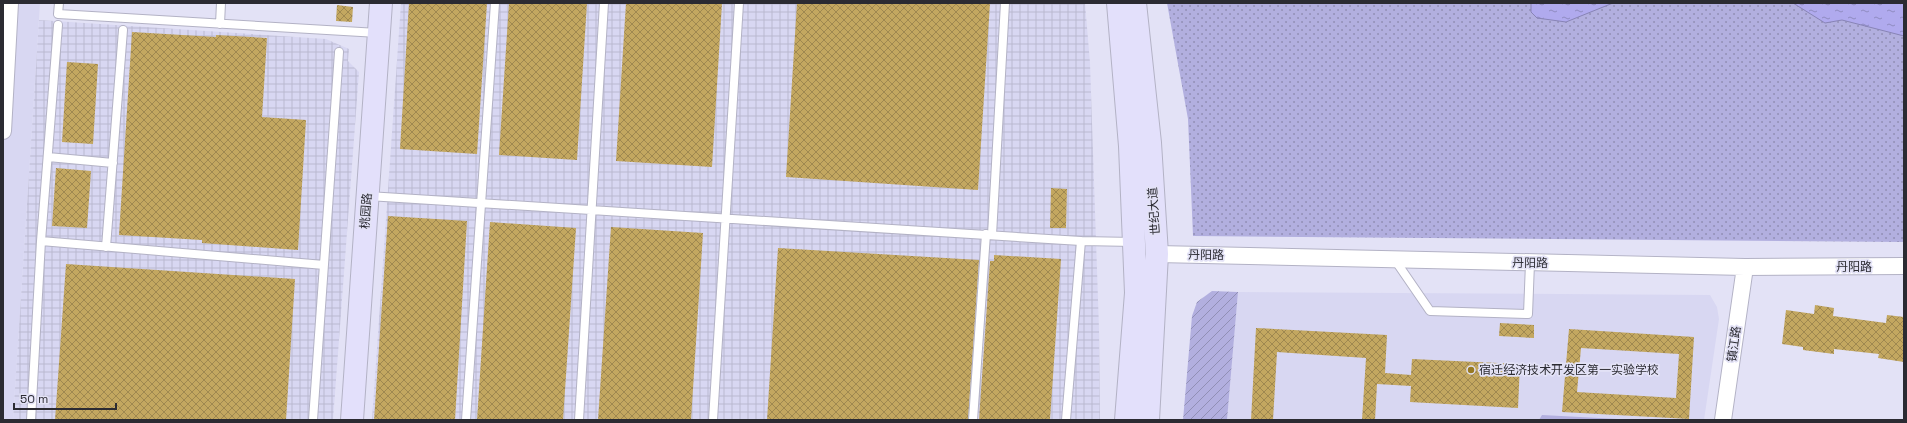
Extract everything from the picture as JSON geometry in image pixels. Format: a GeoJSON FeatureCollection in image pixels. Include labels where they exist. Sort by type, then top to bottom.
{"type":"FeatureCollection","features":[{"type":"Feature","properties":{"kind":"street"},"geometry":{"type":"LineString","coordinates":[[3,131],[10,3]]}},
{"type":"Feature","properties":{"kind":"street","name":"桃园路"},"geometry":{"type":"LineString","coordinates":[[352,420],[381,3]]}},
{"type":"Feature","properties":{"kind":"street","name":"世纪大道"},"geometry":{"type":"LineString","coordinates":[[1118,3],[1130,146],[1136,293],[1126,420]]}},
{"type":"Feature","properties":{"kind":"street","name":"世纪大道"},"geometry":{"type":"LineString","coordinates":[[1135,3],[1150,143],[1157,254],[1148,420]]}},
{"type":"Feature","properties":{"kind":"street","name":"丹阳路"},"geometry":{"type":"LineString","coordinates":[[1157,254],[1745,267],[1904,266]]}},
{"type":"Feature","properties":{"kind":"street","name":"镇江路"},"geometry":{"type":"LineString","coordinates":[[1722,420],[1745,267]]}},
{"type":"Feature","properties":{"kind":"lane"},"geometry":{"type":"LineString","coordinates":[[59,3],[58,14],[379,34]]}},
{"type":"Feature","properties":{"kind":"lane"},"geometry":{"type":"LineString","coordinates":[[220,24],[221,3]]}},
{"type":"Feature","properties":{"kind":"lane"},"geometry":{"type":"LineString","coordinates":[[466,420],[495,3]]}},
{"type":"Feature","properties":{"kind":"lane"},"geometry":{"type":"LineString","coordinates":[[579,420],[604,3]]}},
{"type":"Feature","properties":{"kind":"lane"},"geometry":{"type":"LineString","coordinates":[[713,420],[739,3]]}},
{"type":"Feature","properties":{"kind":"lane"},"geometry":{"type":"LineString","coordinates":[[973,420],[989,235],[1005,3]]}},
{"type":"Feature","properties":{"kind":"lane"},"geometry":{"type":"LineString","coordinates":[[31,420],[41,241],[58,25]]}},
{"type":"Feature","properties":{"kind":"lane"},"geometry":{"type":"LineString","coordinates":[[106,247],[123,30]]}},
{"type":"Feature","properties":{"kind":"lane"},"geometry":{"type":"LineString","coordinates":[[313,420],[339,52]]}},
{"type":"Feature","properties":{"kind":"lane"},"geometry":{"type":"LineString","coordinates":[[48,157],[112,163]]}},
{"type":"Feature","properties":{"kind":"lane"},"geometry":{"type":"LineString","coordinates":[[367,196],[1081,241],[1134,242]]}},
{"type":"Feature","properties":{"kind":"lane"},"geometry":{"type":"LineString","coordinates":[[41,241],[324,265]]}},
{"type":"Feature","properties":{"kind":"lane"},"geometry":{"type":"LineString","coordinates":[[1066,420],[1081,241]]}},
{"type":"Feature","properties":{"kind":"lane"},"geometry":{"type":"LineString","coordinates":[[1395,260],[1430,311],[1528,314],[1530,262]]}},
{"type":"Feature","properties":{"kind":"shaded area"},"geometry":{"type":"Polygon","coordinates":[[[3,3],[40,3],[13,420],[3,420],[3,3]]]}},
{"type":"Feature","properties":{"kind":"shaded area"},"geometry":{"type":"Polygon","coordinates":[[[401,3],[1085,3],[1090,63],[1099,329],[1100,420],[372,420],[401,3]]]}},
{"type":"Feature","properties":{"kind":"shaded area"},"geometry":{"type":"Polygon","coordinates":[[[1167,3],[1904,3],[1904,242],[1193,236],[1188,119],[1167,3]]]}},
{"type":"Feature","properties":{"kind":"shaded area"},"geometry":{"type":"Polygon","coordinates":[[[39,20],[326,39],[349,49],[348,61],[359,72],[333,420],[13,420],[39,20]]]}},
{"type":"Feature","properties":{"kind":"shaded area"},"geometry":{"type":"Polygon","coordinates":[[[1212,291],[1238,292],[1227,420],[1183,420],[1192,316],[1197,302],[1212,291]]]}},
{"type":"Feature","properties":{"kind":"shaded area","name":"宿迁经济技术开发区第一实验学校"},"geometry":{"type":"Polygon","coordinates":[[[1238,292],[1710,295],[1717,307],[1719,319],[1704,420],[1227,420],[1238,292]]]}},
{"type":"Feature","properties":{"kind":"shaded area"},"geometry":{"type":"Polygon","coordinates":[[[1542,415],[1637,420],[1539,420],[1542,415]]]}},
{"type":"Feature","properties":{"kind":"water"},"geometry":{"type":"Polygon","coordinates":[[[1531,3],[1613,3],[1566,22],[1537,18],[1531,12],[1531,3]]]}},
{"type":"Feature","properties":{"kind":"water"},"geometry":{"type":"Polygon","coordinates":[[[1793,3],[1904,3],[1904,36],[1842,20],[1825,23],[1793,3]]]}},
{"type":"Feature","properties":{"kind":"building"},"geometry":{"type":"Polygon","coordinates":[[[409,3],[487,3],[477,154],[400,149],[409,3]]]}},
{"type":"Feature","properties":{"kind":"building"},"geometry":{"type":"Polygon","coordinates":[[[509,3],[587,3],[577,160],[499,155],[509,3]]]}},
{"type":"Feature","properties":{"kind":"building"},"geometry":{"type":"Polygon","coordinates":[[[626,3],[722,3],[712,167],[616,161],[626,3]]]}},
{"type":"Feature","properties":{"kind":"building"},"geometry":{"type":"Polygon","coordinates":[[[797,3],[990,3],[978,190],[786,177],[797,3]]]}},
{"type":"Feature","properties":{"kind":"building"},"geometry":{"type":"Polygon","coordinates":[[[337,5],[353,7],[352,22],[336,21],[337,5]]]}},
{"type":"Feature","properties":{"kind":"building"},"geometry":{"type":"Polygon","coordinates":[[[132,32],[216,37],[216,35],[267,38],[262,117],[306,120],[298,250],[202,243],[202,240],[119,235],[132,32]]]}},
{"type":"Feature","properties":{"kind":"building"},"geometry":{"type":"Polygon","coordinates":[[[67,62],[98,64],[93,144],[62,142],[67,62]]]}},
{"type":"Feature","properties":{"kind":"building"},"geometry":{"type":"Polygon","coordinates":[[[56,168],[91,171],[87,228],[52,226],[56,168]]]}},
{"type":"Feature","properties":{"kind":"building"},"geometry":{"type":"Polygon","coordinates":[[[1051,188],[1067,189],[1066,228],[1050,228],[1051,188]]]}},
{"type":"Feature","properties":{"kind":"building"},"geometry":{"type":"Polygon","coordinates":[[[388,216],[467,221],[455,420],[374,420],[388,216]]]}},
{"type":"Feature","properties":{"kind":"building"},"geometry":{"type":"Polygon","coordinates":[[[490,222],[576,228],[563,420],[477,420],[490,222]]]}},
{"type":"Feature","properties":{"kind":"building"},"geometry":{"type":"Polygon","coordinates":[[[611,227],[703,233],[691,420],[598,420],[611,227]]]}},
{"type":"Feature","properties":{"kind":"building"},"geometry":{"type":"Polygon","coordinates":[[[778,248],[979,260],[968,420],[767,420],[778,248]]]}},
{"type":"Feature","properties":{"kind":"building"},"geometry":{"type":"Polygon","coordinates":[[[994,255],[1061,259],[1050,420],[979,420],[990,261],[994,261],[994,255]]]}},
{"type":"Feature","properties":{"kind":"building"},"geometry":{"type":"Polygon","coordinates":[[[66,264],[295,279],[286,420],[55,420],[66,264]]]}},
{"type":"Feature","properties":{"kind":"building"},"geometry":{"type":"Polygon","coordinates":[[[1815,305],[1834,308],[1833,316],[1886,323],[1887,315],[1904,317],[1904,362],[1878,358],[1879,354],[1834,349],[1834,354],[1803,350],[1803,347],[1782,344],[1786,310],[1814,314],[1815,305]]]}},
{"type":"Feature","properties":{"kind":"building"},"geometry":{"type":"Polygon","coordinates":[[[1500,323],[1534,325],[1534,338],[1499,336],[1500,323]]]}},
{"type":"Feature","properties":{"kind":"building"},"geometry":{"type":"Polygon","coordinates":[[[1256,328],[1387,335],[1385,373],[1411,375],[1412,359],[1520,364],[1518,408],[1410,402],[1411,386],[1377,384],[1375,420],[1362,420],[1366,358],[1277,352],[1273,420],[1251,420],[1256,328]]]}},
{"type":"Feature","properties":{"kind":"building"},"geometry":{"type":"Polygon","coordinates":[[[1569,329],[1694,337],[1689,419],[1562,412],[1569,329]],[[1581,348],[1577,392],[1676,398],[1679,354],[1581,348]]]}},
{"type":"Feature","properties":{"kind":"place","name":"宿迁经济技术开发区第一实验学校"},"geometry":{"type":"Point","coordinates":[1471,370]}}]}
